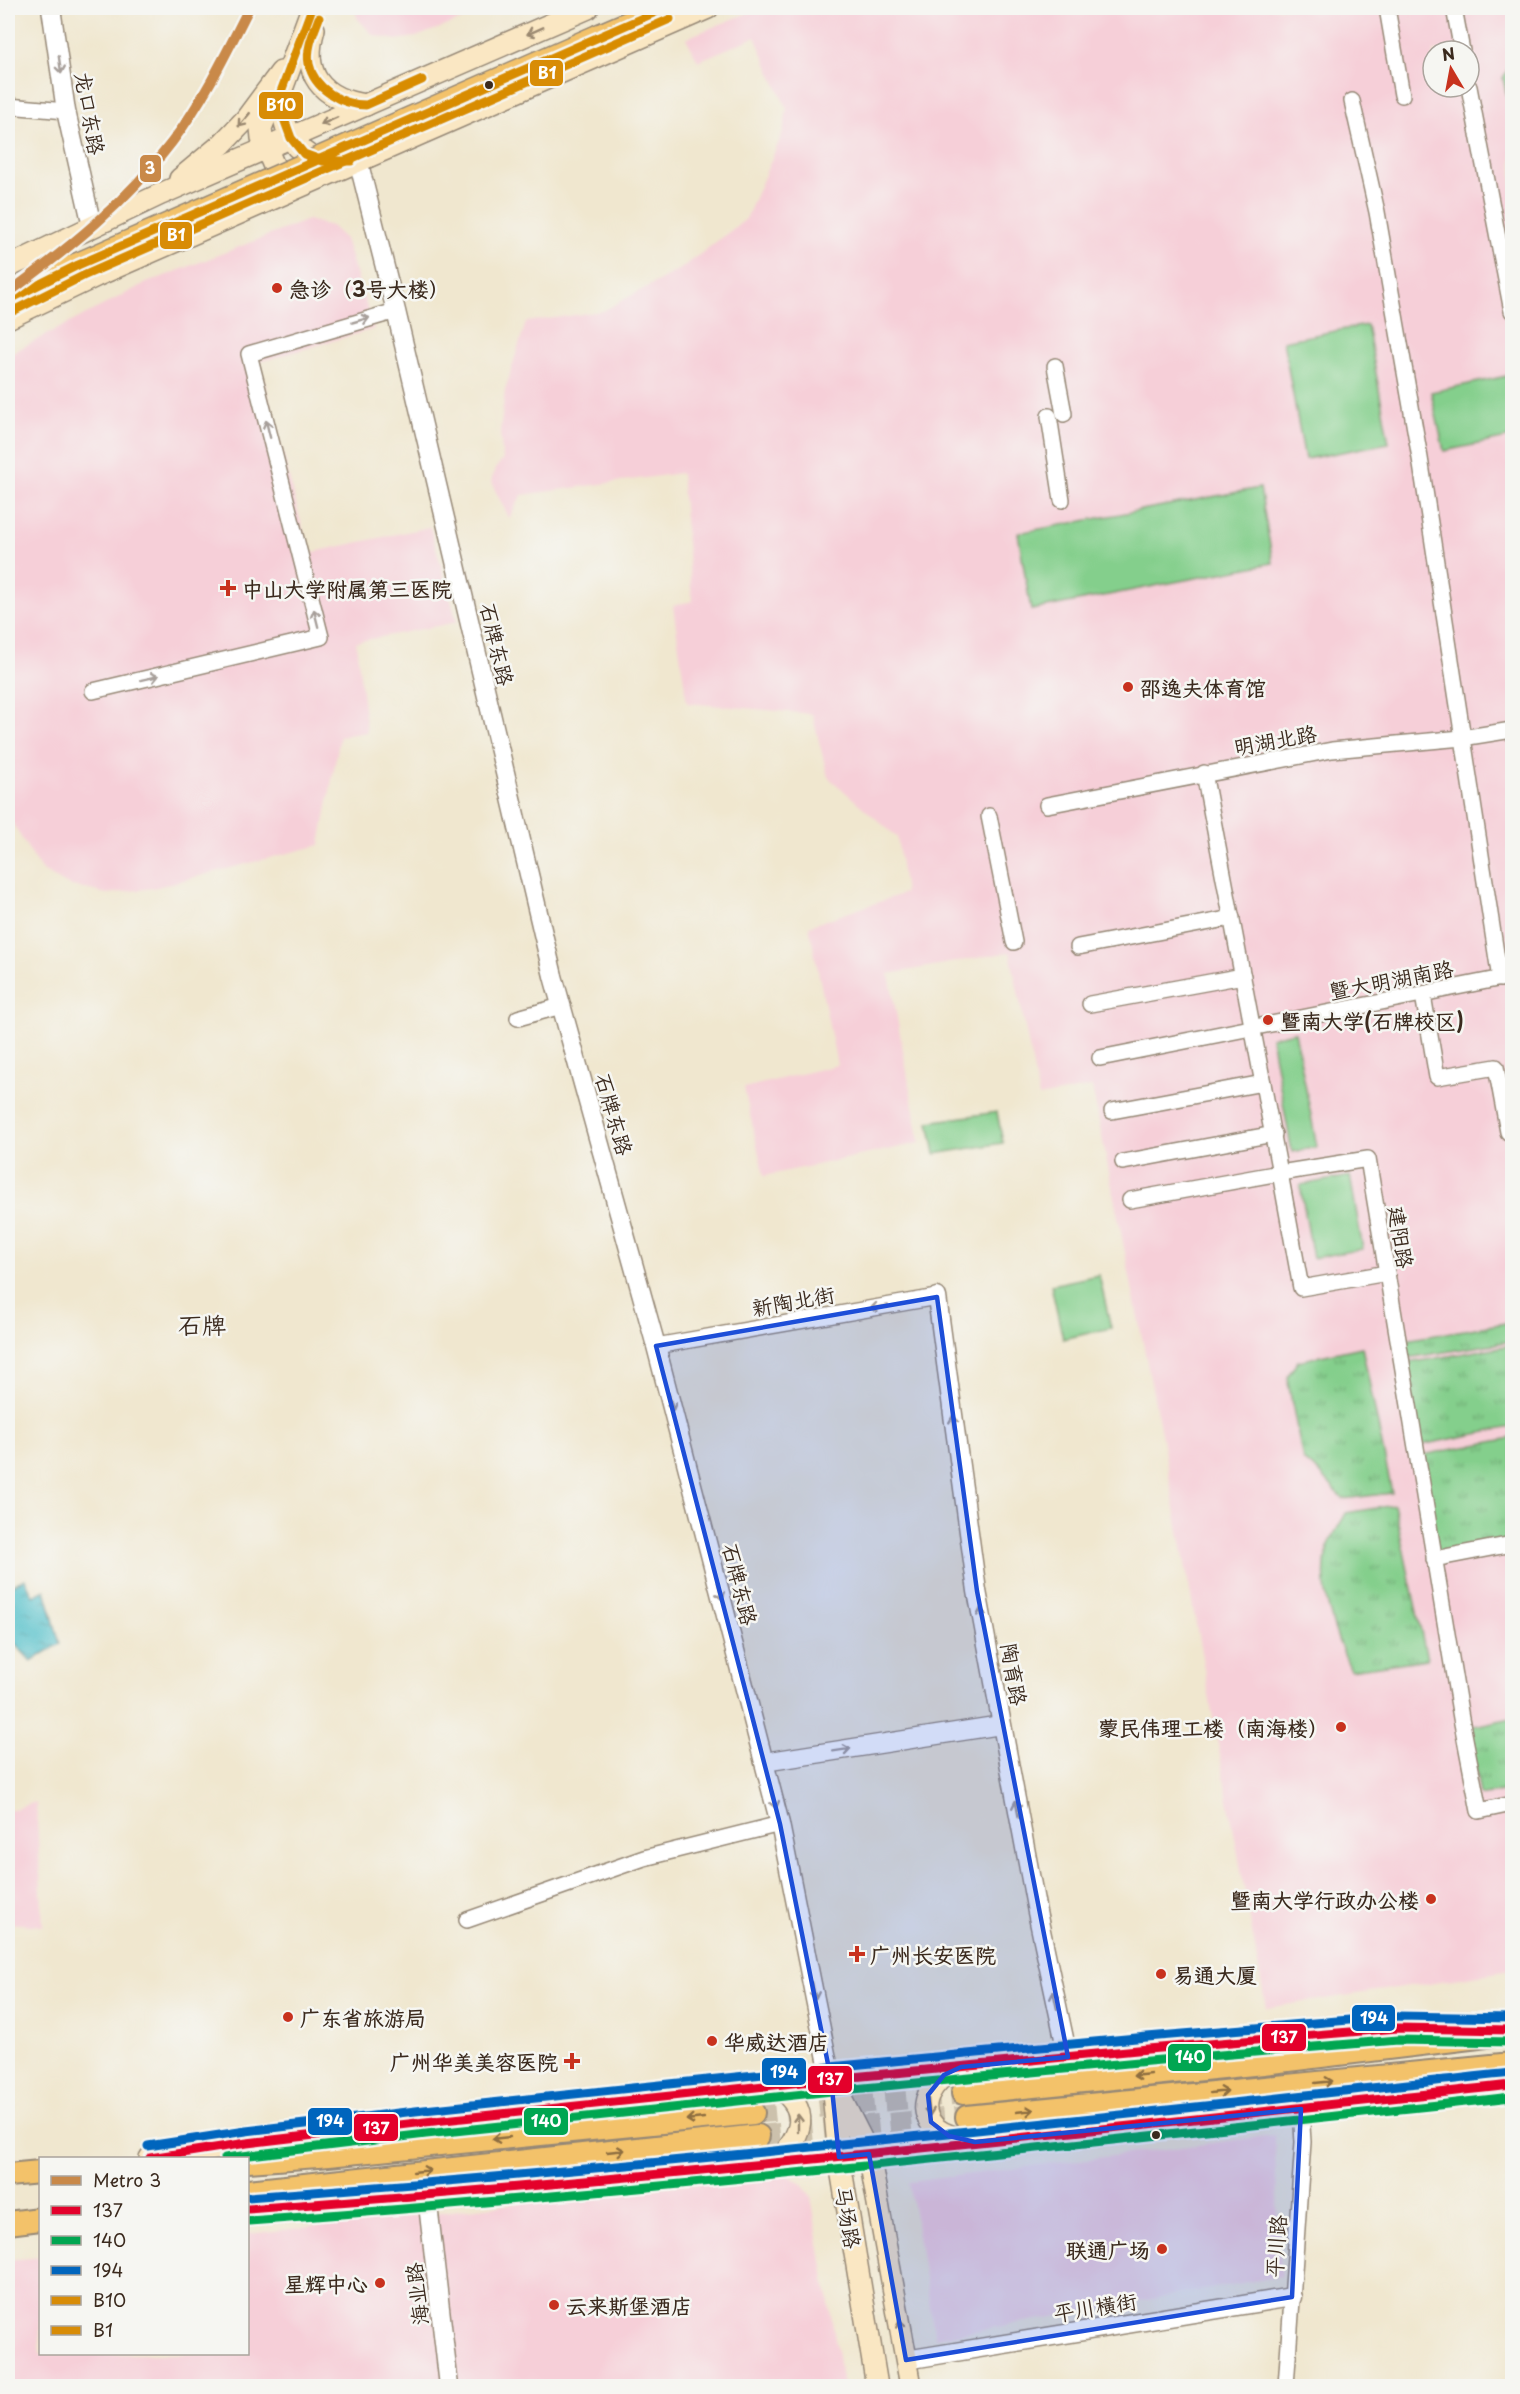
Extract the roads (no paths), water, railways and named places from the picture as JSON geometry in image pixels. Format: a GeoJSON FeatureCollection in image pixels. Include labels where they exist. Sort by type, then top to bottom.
{"type":"FeatureCollection","features":[{"type":"Feature","properties":{"kind":"highway"},"geometry":{"type":"LineString","coordinates":[[8,284],[75,259],[393,120],[594,22],[632,8]]}},
{"type":"Feature","properties":{"kind":"highway"},"geometry":{"type":"LineString","coordinates":[[594,22],[665,8]]}},
{"type":"Feature","properties":{"kind":"highway"},"geometry":{"type":"LineString","coordinates":[[8,300],[75,259]]}},
{"type":"Feature","properties":{"kind":"main road"},"geometry":{"type":"LineString","coordinates":[[312,8],[279,97],[283,116],[291,138],[304,153],[314,159],[358,160]]}},
{"type":"Feature","properties":{"kind":"main road"},"geometry":{"type":"LineString","coordinates":[[323,8],[309,52],[312,72],[336,97],[351,103],[366,105]]}},
{"type":"Feature","properties":{"kind":"main road"},"geometry":{"type":"LineString","coordinates":[[8,318],[96,276],[708,8]]}},
{"type":"Feature","properties":{"kind":"main road"},"geometry":{"type":"LineString","coordinates":[[8,267],[161,194],[438,74],[594,22]]}},
{"type":"Feature","properties":{"kind":"main road"},"geometry":{"type":"LineString","coordinates":[[286,193],[265,149],[261,128],[293,57]]}},
{"type":"Feature","properties":{"kind":"main road"},"geometry":{"type":"LineString","coordinates":[[161,194],[222,144],[246,119],[293,57]]}},
{"type":"Feature","properties":{"kind":"main road"},"geometry":{"type":"LineString","coordinates":[[438,74],[435,85],[439,103],[444,110],[458,117]]}},
{"type":"Feature","properties":{"kind":"main road"},"geometry":{"type":"LineString","coordinates":[[183,185],[194,196],[199,208],[198,231]]}},
{"type":"Feature","properties":{"kind":"main road"},"geometry":{"type":"LineString","coordinates":[[157,2157],[359,2129],[831,2079],[1398,2028],[1512,2031]]}},
{"type":"Feature","properties":{"kind":"main road"},"geometry":{"type":"LineString","coordinates":[[963,2093],[1308,2058],[1512,2031]]}},
{"type":"Feature","properties":{"kind":"main road"},"geometry":{"type":"LineString","coordinates":[[967,2117],[1512,2064]]}},
{"type":"Feature","properties":{"kind":"main road"},"geometry":{"type":"LineString","coordinates":[[962,2067],[944,2075],[933,2084],[928,2095],[927,2108],[931,2122],[938,2130],[949,2136],[975,2142]]}},
{"type":"Feature","properties":{"kind":"main road","name":"马场路"},"geometry":{"type":"LineString","coordinates":[[831,2079],[869,2154],[911,2386]]}},
{"type":"Feature","properties":{"kind":"main road","name":"马场路"},"geometry":{"type":"LineString","coordinates":[[831,2079],[839,2157],[877,2386]]}},
{"type":"Feature","properties":{"kind":"main road"},"geometry":{"type":"LineString","coordinates":[[775,2085],[794,2101],[799,2116],[797,2137],[777,2163]]}},
{"type":"Feature","properties":{"kind":"main road"},"geometry":{"type":"LineString","coordinates":[[249,2209],[427,2196],[839,2157],[1301,2109],[1445,2090],[1512,2085]]}},
{"type":"Feature","properties":{"kind":"main road"},"geometry":{"type":"LineString","coordinates":[[249,2161],[753,2113]]}},
{"type":"Feature","properties":{"kind":"main road"},"geometry":{"type":"LineString","coordinates":[[249,2191],[758,2136]]}},
{"type":"Feature","properties":{"kind":"main road"},"geometry":{"type":"LineString","coordinates":[[8,2175],[39,2172]]}},
{"type":"Feature","properties":{"kind":"main road"},"geometry":{"type":"LineString","coordinates":[[8,2223],[39,2219]]}},
{"type":"Feature","properties":{"kind":"street","name":"龙口东路"},"geometry":{"type":"LineString","coordinates":[[51,8],[66,111],[93,226]]}},
{"type":"Feature","properties":{"kind":"street"},"geometry":{"type":"LineString","coordinates":[[1387,8],[1402,95]]}},
{"type":"Feature","properties":{"kind":"street"},"geometry":{"type":"LineString","coordinates":[[1454,8],[1460,39]]}},
{"type":"Feature","properties":{"kind":"street"},"geometry":{"type":"LineString","coordinates":[[1471,99],[1512,311]]}},
{"type":"Feature","properties":{"kind":"street"},"geometry":{"type":"LineString","coordinates":[[1352,101],[1377,212],[1416,435],[1462,738],[1506,978]]}},
{"type":"Feature","properties":{"kind":"street"},"geometry":{"type":"LineString","coordinates":[[8,106],[66,111]]}},
{"type":"Feature","properties":{"kind":"street","name":"石牌东路"},"geometry":{"type":"LineString","coordinates":[[358,160],[561,1006],[656,1346],[780,1824],[831,2079]]}},
{"type":"Feature","properties":{"kind":"street"},"geometry":{"type":"LineString","coordinates":[[93,692],[321,637],[249,354],[396,311]]}},
{"type":"Feature","properties":{"kind":"street"},"geometry":{"type":"LineString","coordinates":[[1055,366],[1062,500]]}},
{"type":"Feature","properties":{"kind":"street","name":"明湖北路"},"geometry":{"type":"LineString","coordinates":[[1047,805],[1332,750],[1462,738],[1512,730]]}},
{"type":"Feature","properties":{"kind":"street"},"geometry":{"type":"LineString","coordinates":[[1204,773],[1274,1134],[1301,1288],[1386,1273]]}},
{"type":"Feature","properties":{"kind":"street"},"geometry":{"type":"LineString","coordinates":[[989,816],[1014,942]]}},
{"type":"Feature","properties":{"kind":"street"},"geometry":{"type":"LineString","coordinates":[[1078,947],[1233,918]]}},
{"type":"Feature","properties":{"kind":"street"},"geometry":{"type":"LineString","coordinates":[[1090,1004],[1243,976]]}},
{"type":"Feature","properties":{"kind":"street","name":"暨大明湖南路"},"geometry":{"type":"LineString","coordinates":[[1100,1058],[1506,978]]}},
{"type":"Feature","properties":{"kind":"street"},"geometry":{"type":"LineString","coordinates":[[1422,995],[1437,1077],[1496,1067],[1508,1132]]}},
{"type":"Feature","properties":{"kind":"street"},"geometry":{"type":"LineString","coordinates":[[518,1018],[561,1006]]}},
{"type":"Feature","properties":{"kind":"street"},"geometry":{"type":"LineString","coordinates":[[1112,1111],[1263,1083]]}},
{"type":"Feature","properties":{"kind":"street"},"geometry":{"type":"LineString","coordinates":[[1123,1162],[1274,1134]]}},
{"type":"Feature","properties":{"kind":"street","name":"建阳路"},"geometry":{"type":"LineString","coordinates":[[1280,1173],[1368,1158],[1434,1559],[1479,1811],[1512,1804]]}},
{"type":"Feature","properties":{"kind":"street"},"geometry":{"type":"LineString","coordinates":[[1130,1200],[1280,1173]]}},
{"type":"Feature","properties":{"kind":"street","name":"新陶北街"},"geometry":{"type":"LineString","coordinates":[[656,1346],[937,1297]]}},
{"type":"Feature","properties":{"kind":"street","name":"陶育路"},"geometry":{"type":"LineString","coordinates":[[937,1297],[977,1591],[1037,1912],[1068,2057]]}},
{"type":"Feature","properties":{"kind":"street"},"geometry":{"type":"LineString","coordinates":[[1434,1559],[1512,1544]]}},
{"type":"Feature","properties":{"kind":"street"},"geometry":{"type":"LineString","coordinates":[[764,1762],[1001,1725]]}},
{"type":"Feature","properties":{"kind":"street"},"geometry":{"type":"LineString","coordinates":[[466,1920],[644,1858],[780,1824]]}},
{"type":"Feature","properties":{"kind":"street","name":"平川路"},"geometry":{"type":"LineString","coordinates":[[1286,2386],[1303,2142],[1301,2109]]}},
{"type":"Feature","properties":{"kind":"street","name":"海业路"},"geometry":{"type":"LineString","coordinates":[[427,2196],[449,2386]]}},
{"type":"Feature","properties":{"kind":"street","name":"平川横街"},"geometry":{"type":"LineString","coordinates":[[906,2360],[1292,2296]]}},
{"type":"Feature","properties":{"kind":"water"},"geometry":{"type":"Polygon","coordinates":[[[25,1579],[33,1596],[45,1590],[60,1644],[31,1661],[8,1636],[8,1587],[25,1579]]]}},
{"type":"Feature","properties":{"kind":"tunnel"},"geometry":{"type":"LineString","coordinates":[[753,2113],[963,2093]]}},
{"type":"Feature","properties":{"kind":"tunnel"},"geometry":{"type":"LineString","coordinates":[[758,2136],[967,2117]]}},
{"type":"Feature","properties":{"kind":"metro line","name":"3"},"geometry":{"type":"LineString","coordinates":[[8,293],[96,224],[154,164],[172,142],[204,94],[249,8]]}},
{"type":"Feature","properties":{"kind":"place","name":"急诊（3号大楼）"},"geometry":{"type":"Point","coordinates":[277,288]}},
{"type":"Feature","properties":{"kind":"place","name":"中山大学附属第三医院"},"geometry":{"type":"Point","coordinates":[228,588]}},
{"type":"Feature","properties":{"kind":"place","name":"邵逸夫体育馆"},"geometry":{"type":"Point","coordinates":[1128,687]}},
{"type":"Feature","properties":{"kind":"place","name":"暨南大学(石牌校区)"},"geometry":{"type":"Point","coordinates":[1268,1020]}},
{"type":"Feature","properties":{"kind":"place","name":"蒙民伟理工楼（南海楼）"},"geometry":{"type":"Point","coordinates":[1341,1727]}},
{"type":"Feature","properties":{"kind":"place","name":"暨南大学行政办公楼"},"geometry":{"type":"Point","coordinates":[1431,1899]}},
{"type":"Feature","properties":{"kind":"place","name":"广州长安医院"},"geometry":{"type":"Point","coordinates":[857,1954]}},
{"type":"Feature","properties":{"kind":"place","name":"易通大厦"},"geometry":{"type":"Point","coordinates":[1161,1974]}},
{"type":"Feature","properties":{"kind":"place","name":"广东省旅游局"},"geometry":{"type":"Point","coordinates":[288,2017]}},
{"type":"Feature","properties":{"kind":"place","name":"华威达酒店"},"geometry":{"type":"Point","coordinates":[712,2041]}},
{"type":"Feature","properties":{"kind":"place","name":"广州华美美容医院"},"geometry":{"type":"Point","coordinates":[572,2061]}},
{"type":"Feature","properties":{"kind":"place","name":"联通广场"},"geometry":{"type":"Point","coordinates":[1162,2249]}},
{"type":"Feature","properties":{"kind":"place","name":"星辉中心"},"geometry":{"type":"Point","coordinates":[380,2283]}},
{"type":"Feature","properties":{"kind":"place","name":"云来斯堡酒店"},"geometry":{"type":"Point","coordinates":[554,2305]}},
{"type":"Feature","properties":{"kind":"district","name":"石牌"},"geometry":{"type":"Point","coordinates":[202,1324]}}]}
